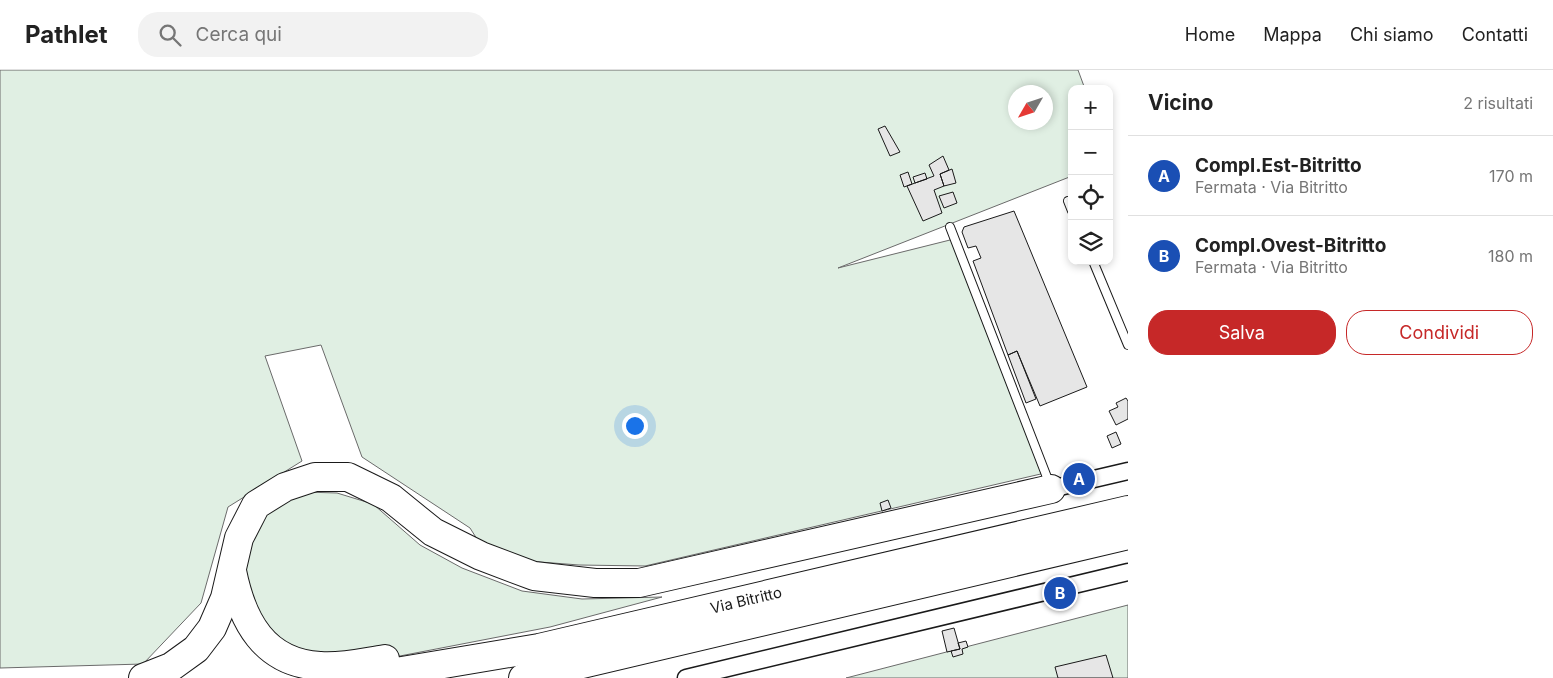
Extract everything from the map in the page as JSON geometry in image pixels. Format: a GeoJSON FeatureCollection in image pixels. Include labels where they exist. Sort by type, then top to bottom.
{"type":"FeatureCollection","features":[{"type":"Feature","properties":{"kind":"highway"},"geometry":{"type":"LineString","coordinates":[[143,678],[171,667],[196,649],[212,628],[225,598],[240,538],[256,505],[285,487],[315,476],[348,477],[391,498],[433,532],[481,556],[534,576],[595,583],[639,583],[1051,489]]}},
{"type":"Feature","properties":{"kind":"highway","name":"Via Bitritto"},"geometry":{"type":"LineString","coordinates":[[360,678],[539,648],[1128,510]]}},
{"type":"Feature","properties":{"kind":"highway","name":"Via Bitritto"},"geometry":{"type":"LineString","coordinates":[[523,678],[1128,535]]}},
{"type":"Feature","properties":{"kind":"highway"},"geometry":{"type":"LineString","coordinates":[[232,568],[244,616],[258,637],[276,652],[298,663],[321,667],[374,661],[524,636],[631,626]]}},
{"type":"Feature","properties":{"kind":"street"},"geometry":{"type":"LineString","coordinates":[[1051,489],[1128,471]]}},
{"type":"Feature","properties":{"kind":"street"},"geometry":{"type":"LineString","coordinates":[[686,678],[1128,572]]}},
{"type":"Feature","properties":{"kind":"lane"},"geometry":{"type":"LineString","coordinates":[[950,227],[1051,489]]}},
{"type":"Feature","properties":{"kind":"lane"},"geometry":{"type":"LineString","coordinates":[[1095,265],[1128,345]]}},
{"type":"Feature","properties":{"kind":"green space"},"geometry":{"type":"Polygon","coordinates":[[[0,70],[1078,70],[1084,85],[1068,85],[1068,178],[838,268],[954,239],[1045,473],[645,566],[579,565],[527,561],[484,550],[470,528],[362,457],[321,345],[265,356],[302,461],[228,507],[201,603],[143,664],[0,668],[0,70]]]}},
{"type":"Feature","properties":{"kind":"green space"},"geometry":{"type":"Polygon","coordinates":[[[304,492],[337,493],[373,504],[420,545],[462,568],[522,591],[582,599],[662,597],[550,627],[374,661],[321,667],[258,637],[239,538],[264,515],[304,492]]]}},
{"type":"Feature","properties":{"kind":"green space"},"geometry":{"type":"Polygon","coordinates":[[[1128,605],[1128,678],[846,678],[1128,605]]]}},
{"type":"Feature","properties":{"kind":"building"},"geometry":{"type":"Polygon","coordinates":[[[885,126],[900,152],[890,156],[878,129],[885,126]]]}},
{"type":"Feature","properties":{"kind":"building"},"geometry":{"type":"Polygon","coordinates":[[[943,156],[949,170],[940,174],[944,186],[934,190],[942,213],[923,221],[907,186],[934,176],[929,165],[943,156]]]}},
{"type":"Feature","properties":{"kind":"building"},"geometry":{"type":"Polygon","coordinates":[[[952,169],[956,183],[944,186],[940,174],[952,169]]]}},
{"type":"Feature","properties":{"kind":"building"},"geometry":{"type":"Polygon","coordinates":[[[908,172],[912,184],[904,187],[900,175],[908,172]]]}},
{"type":"Feature","properties":{"kind":"building"},"geometry":{"type":"Polygon","coordinates":[[[925,173],[927,179],[915,183],[913,177],[925,173]]]}},
{"type":"Feature","properties":{"kind":"building"},"geometry":{"type":"Polygon","coordinates":[[[953,192],[957,203],[944,208],[939,196],[953,192]]]}},
{"type":"Feature","properties":{"kind":"building"},"geometry":{"type":"Polygon","coordinates":[[[1014,211],[1087,387],[1040,406],[1017,351],[1008,355],[973,261],[981,258],[976,246],[968,248],[962,232],[964,227],[1014,211]]]}},
{"type":"Feature","properties":{"kind":"building"},"geometry":{"type":"Polygon","coordinates":[[[1017,351],[1036,399],[1026,403],[1008,355],[1017,351]]]}},
{"type":"Feature","properties":{"kind":"building"},"geometry":{"type":"Polygon","coordinates":[[[1126,398],[1128,401],[1128,419],[1116,425],[1109,411],[1118,407],[1116,403],[1126,398]]]}},
{"type":"Feature","properties":{"kind":"building"},"geometry":{"type":"Polygon","coordinates":[[[1116,432],[1121,444],[1112,448],[1107,436],[1116,432]]]}},
{"type":"Feature","properties":{"kind":"building"},"geometry":{"type":"Polygon","coordinates":[[[888,500],[891,508],[882,511],[880,503],[888,500]]]}},
{"type":"Feature","properties":{"kind":"building"},"geometry":{"type":"Polygon","coordinates":[[[954,628],[960,649],[947,652],[942,631],[954,628]]]}},
{"type":"Feature","properties":{"kind":"building"},"geometry":{"type":"Polygon","coordinates":[[[966,641],[968,647],[962,649],[963,654],[953,657],[951,651],[960,649],[958,643],[966,641]]]}},
{"type":"Feature","properties":{"kind":"building"},"geometry":{"type":"Polygon","coordinates":[[[1106,655],[1113,678],[1058,678],[1055,667],[1106,655]]]}},
{"type":"Feature","properties":{"kind":"place","name":"Compl.Est-Bitritto"},"geometry":{"type":"Point","coordinates":[1079,479]}},
{"type":"Feature","properties":{"kind":"place","name":"Compl.Ovest-Bitritto"},"geometry":{"type":"Point","coordinates":[1060,593]}}]}
